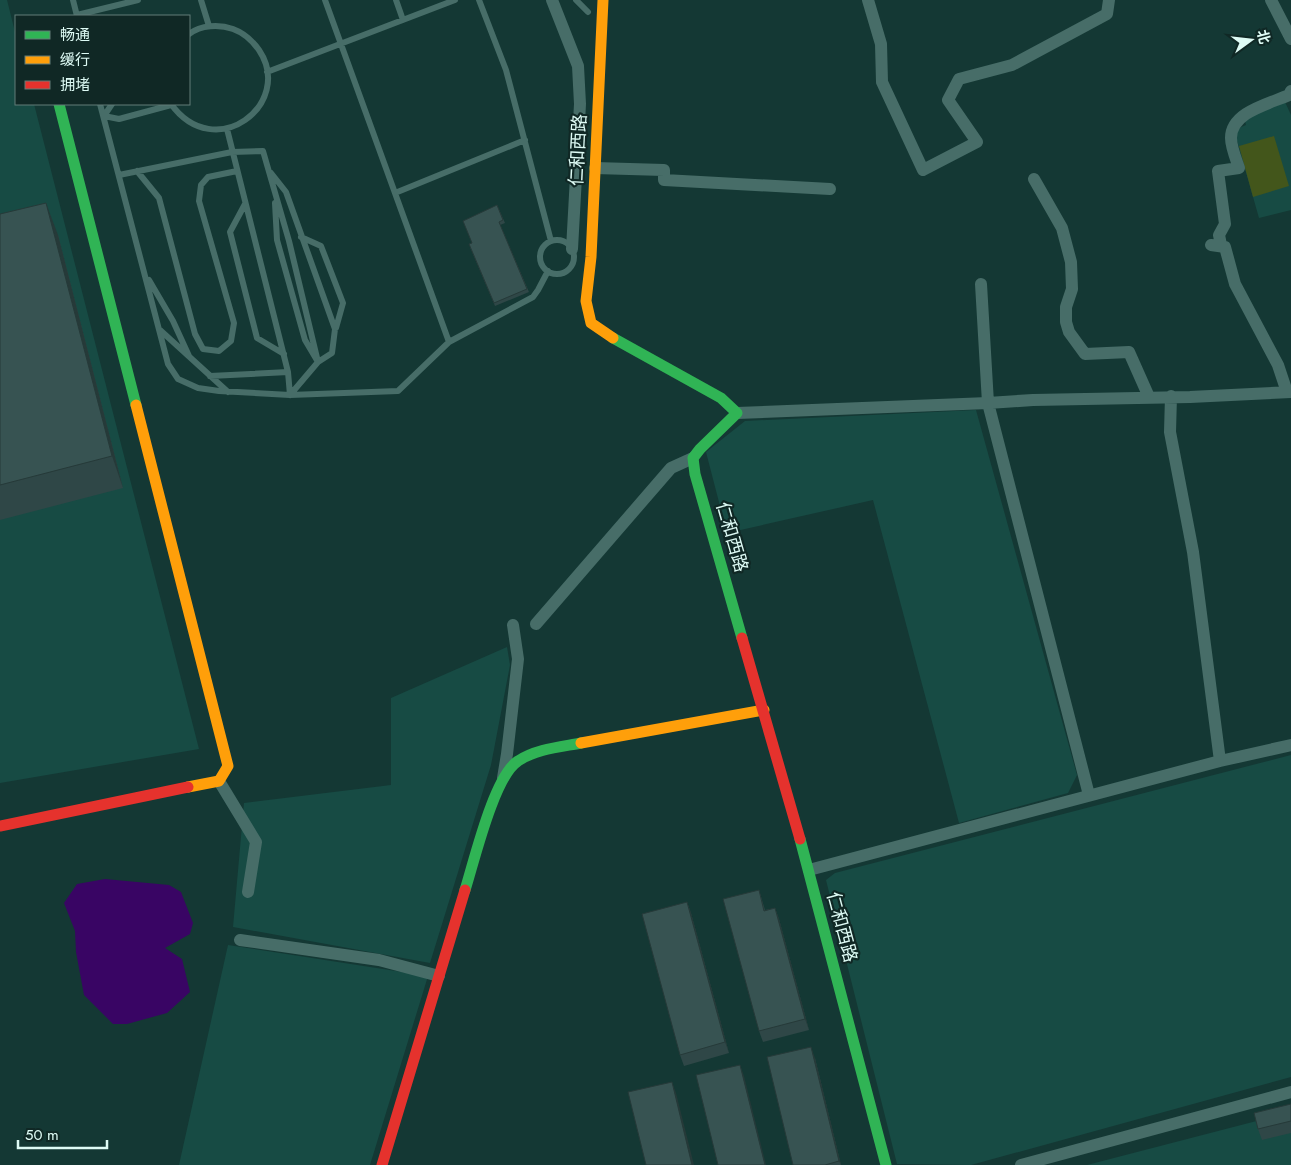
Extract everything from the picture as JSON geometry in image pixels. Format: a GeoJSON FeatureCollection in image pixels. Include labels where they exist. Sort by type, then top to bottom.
{"type":"FeatureCollection","features":[{"type":"Feature","properties":{"kind":"street"},"geometry":{"type":"LineString","coordinates":[[552,0],[578,66],[580,104],[572,249]]}},
{"type":"Feature","properties":{"kind":"street","name":"仁和西路"},"geometry":{"type":"LineString","coordinates":[[603,0],[591,257],[586,301],[591,323],[721,398],[737,413]]}},
{"type":"Feature","properties":{"kind":"street"},"geometry":{"type":"LineString","coordinates":[[868,0],[881,44],[882,82],[923,170],[977,142],[948,100],[959,79],[1012,65],[1030,57],[1108,14],[1109,0]]}},
{"type":"Feature","properties":{"kind":"street"},"geometry":{"type":"LineString","coordinates":[[1271,0],[1291,39]]}},
{"type":"Feature","properties":{"kind":"street"},"geometry":{"type":"LineString","coordinates":[[536,624],[671,468],[693,458],[737,413],[1033,400],[1190,397],[1289,392],[1278,365],[1235,284],[1225,246],[1216,245],[1225,224],[1218,171],[1239,168],[1230,139],[1234,124],[1243,115],[1290,95]]}},
{"type":"Feature","properties":{"kind":"street"},"geometry":{"type":"LineString","coordinates":[[0,826],[219,781],[228,766],[59,105]]}},
{"type":"Feature","properties":{"kind":"street"},"geometry":{"type":"LineString","coordinates":[[595,168],[664,170],[664,180],[830,189]]}},
{"type":"Feature","properties":{"kind":"street"},"geometry":{"type":"LineString","coordinates":[[1034,179],[1062,228],[1071,262],[1072,289],[1066,307],[1066,322],[1069,332],[1085,354],[1129,352],[1149,397]]}},
{"type":"Feature","properties":{"kind":"street"},"geometry":{"type":"LineString","coordinates":[[981,284],[988,403],[1089,796]]}},
{"type":"Feature","properties":{"kind":"street"},"geometry":{"type":"LineString","coordinates":[[1171,396],[1170,432],[1193,552],[1220,761]]}},
{"type":"Feature","properties":{"kind":"street","name":"仁和西路"},"geometry":{"type":"LineString","coordinates":[[693,458],[695,474],[809,870],[886,1165]]}},
{"type":"Feature","properties":{"kind":"street"},"geometry":{"type":"LineString","coordinates":[[382,1165],[492,802],[502,779],[507,754],[518,659],[513,625]]}},
{"type":"Feature","properties":{"kind":"street"},"geometry":{"type":"LineString","coordinates":[[502,779],[517,762],[547,750],[764,710]]}},
{"type":"Feature","properties":{"kind":"street"},"geometry":{"type":"LineString","coordinates":[[809,870],[1220,761],[1291,745]]}},
{"type":"Feature","properties":{"kind":"street"},"geometry":{"type":"LineString","coordinates":[[219,781],[256,842],[248,892]]}},
{"type":"Feature","properties":{"kind":"street"},"geometry":{"type":"LineString","coordinates":[[240,940],[380,960],[439,976]]}},
{"type":"Feature","properties":{"kind":"street"},"geometry":{"type":"LineString","coordinates":[[1020,1165],[1291,1092]]}},
{"type":"Feature","properties":{"kind":"lane"},"geometry":{"type":"LineString","coordinates":[[73,0],[77,15]]}},
{"type":"Feature","properties":{"kind":"lane"},"geometry":{"type":"LineString","coordinates":[[81,15],[138,0]]}},
{"type":"Feature","properties":{"kind":"lane"},"geometry":{"type":"LineString","coordinates":[[201,0],[208,26]]}},
{"type":"Feature","properties":{"kind":"lane"},"geometry":{"type":"LineString","coordinates":[[325,0],[448,342]]}},
{"type":"Feature","properties":{"kind":"lane"},"geometry":{"type":"LineString","coordinates":[[396,0],[403,20]]}},
{"type":"Feature","properties":{"kind":"lane"},"geometry":{"type":"LineString","coordinates":[[267,72],[455,0]]}},
{"type":"Feature","properties":{"kind":"lane"},"geometry":{"type":"LineString","coordinates":[[479,0],[506,70],[551,241]]}},
{"type":"Feature","properties":{"kind":"lane"},"geometry":{"type":"LineString","coordinates":[[576,0],[588,12]]}},
{"type":"Feature","properties":{"kind":"lane"},"geometry":{"type":"LineString","coordinates":[[172,105],[182,117],[195,126],[210,130],[227,129],[241,124],[253,114],[262,102],[267,87],[267,72],[263,56],[254,42],[240,32],[225,26],[208,26],[190,34]]}},
{"type":"Feature","properties":{"kind":"lane"},"geometry":{"type":"LineString","coordinates":[[100,105],[168,364],[178,379],[198,388],[228,392],[290,395],[398,391],[448,342],[533,297],[548,271]]}},
{"type":"Feature","properties":{"kind":"lane"},"geometry":{"type":"LineString","coordinates":[[104,116],[111,105]]}},
{"type":"Feature","properties":{"kind":"lane"},"geometry":{"type":"LineString","coordinates":[[104,116],[119,119],[168,105]]}},
{"type":"Feature","properties":{"kind":"lane"},"geometry":{"type":"LineString","coordinates":[[227,129],[284,354],[290,395]]}},
{"type":"Feature","properties":{"kind":"lane"},"geometry":{"type":"LineString","coordinates":[[395,193],[525,140]]}},
{"type":"Feature","properties":{"kind":"lane"},"geometry":{"type":"LineString","coordinates":[[119,174],[232,152],[263,151],[289,241],[318,362]]}},
{"type":"Feature","properties":{"kind":"lane"},"geometry":{"type":"LineString","coordinates":[[268,170],[286,192],[335,329]]}},
{"type":"Feature","properties":{"kind":"lane"},"geometry":{"type":"LineString","coordinates":[[137,171],[160,198],[195,334],[203,348],[219,351],[231,342],[234,322],[199,201],[201,185],[208,177],[237,171]]}},
{"type":"Feature","properties":{"kind":"lane"},"geometry":{"type":"LineString","coordinates":[[275,193],[277,240],[305,340],[318,362]]}},
{"type":"Feature","properties":{"kind":"lane"},"geometry":{"type":"LineString","coordinates":[[246,204],[230,232],[257,338],[284,354]]}},
{"type":"Feature","properties":{"kind":"lane"},"geometry":{"type":"LineString","coordinates":[[290,395],[318,362],[332,352],[335,329],[343,303],[321,246],[301,237]]}},
{"type":"Feature","properties":{"kind":"lane"},"geometry":{"type":"LineString","coordinates":[[561,240],[572,249],[574,260],[568,269],[558,274],[548,271],[541,262],[540,252],[546,243],[561,240]]}},
{"type":"Feature","properties":{"kind":"lane"},"geometry":{"type":"LineString","coordinates":[[145,274],[173,321],[189,356]]}},
{"type":"Feature","properties":{"kind":"lane"},"geometry":{"type":"LineString","coordinates":[[159,329],[228,392]]}},
{"type":"Feature","properties":{"kind":"lane"},"geometry":{"type":"LineString","coordinates":[[210,376],[288,372]]}},
{"type":"Feature","properties":{"kind":"shaded area"},"geometry":{"type":"Polygon","coordinates":[[[0,0],[7,0],[15,32],[15,105],[34,105],[199,749],[0,783],[0,0]]]}},
{"type":"Feature","properties":{"kind":"shaded area"},"geometry":{"type":"Polygon","coordinates":[[[1285,102],[1291,115],[1291,210],[1259,218],[1234,130],[1246,125],[1244,117],[1285,102]]]}},
{"type":"Feature","properties":{"kind":"shaded area"},"geometry":{"type":"Polygon","coordinates":[[[976,410],[1077,775],[1068,793],[959,823],[873,500],[727,533],[706,452],[745,421],[976,410]]]}},
{"type":"Feature","properties":{"kind":"shaded area"},"geometry":{"type":"Polygon","coordinates":[[[507,647],[510,665],[491,765],[430,963],[233,927],[244,803],[391,785],[391,698],[507,647]]]}},
{"type":"Feature","properties":{"kind":"shaded area"},"geometry":{"type":"Polygon","coordinates":[[[1291,755],[1291,1077],[971,1165],[897,1164],[826,880],[835,873],[1291,755]]]}},
{"type":"Feature","properties":{"kind":"shaded area"},"geometry":{"type":"Polygon","coordinates":[[[105,879],[169,885],[181,892],[193,923],[190,934],[165,948],[182,959],[190,992],[167,1013],[127,1024],[113,1024],[84,995],[76,952],[75,931],[64,903],[77,884],[105,879]]]}},
{"type":"Feature","properties":{"kind":"shaded area"},"geometry":{"type":"Polygon","coordinates":[[[228,945],[428,976],[370,1165],[179,1165],[228,945]]]}},
{"type":"Feature","properties":{"kind":"shaded area"},"geometry":{"type":"Polygon","coordinates":[[[1291,1112],[1291,1165],[1087,1165],[1291,1112]]]}},
{"type":"Feature","properties":{"kind":"green space"},"geometry":{"type":"Polygon","coordinates":[[[1274,136],[1289,186],[1253,197],[1239,146],[1274,136]]]}},
{"type":"Feature","properties":{"kind":"building"},"geometry":{"type":"Polygon","coordinates":[[[46,203],[112,456],[0,485],[0,214],[46,203]]]}},
{"type":"Feature","properties":{"kind":"building"},"geometry":{"type":"Polygon","coordinates":[[[497,205],[503,220],[499,222],[527,289],[494,303],[469,244],[472,243],[463,221],[497,205]]]}},
{"type":"Feature","properties":{"kind":"building"},"geometry":{"type":"Polygon","coordinates":[[[759,890],[764,911],[775,908],[805,1019],[759,1031],[723,899],[759,890]]]}},
{"type":"Feature","properties":{"kind":"building"},"geometry":{"type":"Polygon","coordinates":[[[687,902],[725,1042],[680,1055],[642,914],[687,902]]]}},
{"type":"Feature","properties":{"kind":"building"},"geometry":{"type":"Polygon","coordinates":[[[811,1047],[839,1161],[825,1165],[793,1165],[767,1057],[811,1047]]]}},
{"type":"Feature","properties":{"kind":"building"},"geometry":{"type":"Polygon","coordinates":[[[740,1065],[765,1165],[718,1165],[696,1075],[740,1065]]]}},
{"type":"Feature","properties":{"kind":"building"},"geometry":{"type":"Polygon","coordinates":[[[672,1082],[692,1165],[646,1165],[628,1092],[672,1082]]]}},
{"type":"Feature","properties":{"kind":"building"},"geometry":{"type":"Polygon","coordinates":[[[1291,1104],[1291,1121],[1258,1129],[1254,1113],[1291,1104]]]}},
{"type":"Feature","properties":{"kind":"traffic: fast"},"geometry":{"type":"LineString","coordinates":[[59,105],[136,405]]}},
{"type":"Feature","properties":{"kind":"traffic: fast"},"geometry":{"type":"LineString","coordinates":[[613,338],[721,398],[737,413],[693,458],[695,474],[742,638]]}},
{"type":"Feature","properties":{"kind":"traffic: fast"},"geometry":{"type":"LineString","coordinates":[[465,890],[493,801],[509,770],[518,761],[532,754],[581,743]]}},
{"type":"Feature","properties":{"kind":"traffic: fast"},"geometry":{"type":"LineString","coordinates":[[800,839],[886,1165]]}},
{"type":"Feature","properties":{"kind":"traffic: slow"},"geometry":{"type":"LineString","coordinates":[[603,0],[591,257],[586,301],[591,323],[613,338]]}},
{"type":"Feature","properties":{"kind":"traffic: slow"},"geometry":{"type":"LineString","coordinates":[[136,405],[228,766],[219,781],[188,787]]}},
{"type":"Feature","properties":{"kind":"traffic: slow"},"geometry":{"type":"LineString","coordinates":[[581,743],[764,710]]}},
{"type":"Feature","properties":{"kind":"traffic: jam"},"geometry":{"type":"LineString","coordinates":[[742,638],[800,839]]}},
{"type":"Feature","properties":{"kind":"traffic: jam"},"geometry":{"type":"LineString","coordinates":[[0,826],[188,787]]}},
{"type":"Feature","properties":{"kind":"traffic: jam"},"geometry":{"type":"LineString","coordinates":[[382,1165],[465,890]]}}]}
